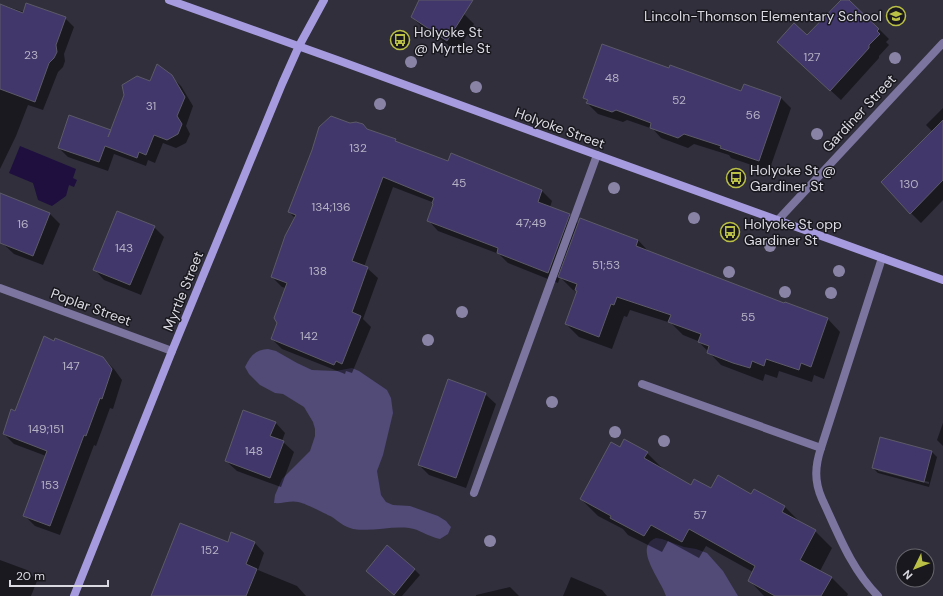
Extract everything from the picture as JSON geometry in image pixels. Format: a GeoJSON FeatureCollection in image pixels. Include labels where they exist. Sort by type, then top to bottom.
{"type":"FeatureCollection","features":[{"type":"Feature","properties":{"kind":"main road","name":"Holyoke Street"},"geometry":{"type":"LineString","coordinates":[[169,0],[943,280]]}},
{"type":"Feature","properties":{"kind":"main road","name":"Myrtle Street"},"geometry":{"type":"LineString","coordinates":[[74,596],[172,351],[298,46],[324,0]]}},
{"type":"Feature","properties":{"kind":"street","name":"Gardiner Street"},"geometry":{"type":"LineString","coordinates":[[778,220],[943,42]]}},
{"type":"Feature","properties":{"kind":"street"},"geometry":{"type":"LineString","coordinates":[[474,493],[597,155]]}},
{"type":"Feature","properties":{"kind":"street"},"geometry":{"type":"LineString","coordinates":[[878,596],[851,561],[818,489],[816,467],[882,258]]}},
{"type":"Feature","properties":{"kind":"street","name":"Poplar Street"},"geometry":{"type":"LineString","coordinates":[[0,288],[172,351]]}},
{"type":"Feature","properties":{"kind":"street"},"geometry":{"type":"LineString","coordinates":[[642,384],[821,448]]}},
{"type":"Feature","properties":{"kind":"shaded area"},"geometry":{"type":"Polygon","coordinates":[[[20,146],[76,169],[73,178],[77,180],[74,187],[69,185],[66,196],[52,206],[38,200],[33,183],[9,173],[20,146]]]}},
{"type":"Feature","properties":{"kind":"shaded area"},"geometry":{"type":"Polygon","coordinates":[[[268,349],[276,351],[312,370],[336,371],[352,368],[387,390],[391,398],[393,413],[383,455],[377,471],[381,495],[386,502],[393,505],[410,506],[438,516],[446,521],[451,527],[448,534],[440,539],[409,528],[367,530],[353,529],[302,503],[292,501],[274,503],[275,495],[282,479],[310,451],[315,436],[315,429],[313,422],[304,407],[283,394],[275,393],[260,385],[249,374],[245,367],[251,357],[256,352],[268,349]]]}},
{"type":"Feature","properties":{"kind":"shaded area"},"geometry":{"type":"Polygon","coordinates":[[[656,538],[707,553],[723,571],[738,596],[666,596],[650,565],[648,556],[647,549],[649,542],[656,538]]]}},
{"type":"Feature","properties":{"kind":"building"},"geometry":{"type":"Polygon","coordinates":[[[419,0],[473,0],[447,41],[411,17],[419,0]]]}},
{"type":"Feature","properties":{"kind":"building"},"geometry":{"type":"Polygon","coordinates":[[[841,0],[849,0],[879,29],[877,31],[880,34],[830,91],[777,42],[794,23],[807,35],[841,0]]]}},
{"type":"Feature","properties":{"kind":"building"},"geometry":{"type":"Polygon","coordinates":[[[26,3],[66,17],[56,45],[57,52],[49,63],[35,102],[0,89],[0,4],[23,13],[26,3]]]}},
{"type":"Feature","properties":{"kind":"building"},"geometry":{"type":"Polygon","coordinates":[[[602,44],[669,68],[670,65],[741,91],[744,84],[781,97],[759,161],[720,148],[721,146],[684,134],[678,138],[650,128],[651,123],[616,110],[612,112],[586,103],[588,100],[583,98],[602,44]]]}},
{"type":"Feature","properties":{"kind":"building"},"geometry":{"type":"Polygon","coordinates":[[[157,64],[172,75],[185,97],[177,116],[182,124],[178,134],[167,140],[154,135],[146,155],[139,152],[137,158],[105,146],[99,162],[58,148],[69,115],[111,130],[124,95],[122,85],[137,76],[150,81],[157,64]]]}},
{"type":"Feature","properties":{"kind":"building"},"geometry":{"type":"Polygon","coordinates":[[[331,116],[350,123],[356,122],[363,124],[367,129],[396,139],[395,141],[448,161],[451,153],[542,190],[538,202],[570,214],[548,273],[497,253],[498,248],[427,221],[434,198],[383,177],[352,261],[368,267],[352,312],[361,316],[342,364],[336,361],[334,365],[271,339],[277,323],[274,318],[287,283],[271,277],[285,236],[296,215],[288,212],[312,150],[319,127],[331,116]]]}},
{"type":"Feature","properties":{"kind":"building"},"geometry":{"type":"Polygon","coordinates":[[[943,120],[943,180],[910,214],[881,182],[943,120]]]}},
{"type":"Feature","properties":{"kind":"building"},"geometry":{"type":"Polygon","coordinates":[[[0,193],[50,213],[33,256],[0,243],[0,193]]]}},
{"type":"Feature","properties":{"kind":"building"},"geometry":{"type":"Polygon","coordinates":[[[117,211],[155,226],[130,285],[93,270],[117,211]]]}},
{"type":"Feature","properties":{"kind":"building"},"geometry":{"type":"Polygon","coordinates":[[[580,218],[638,240],[636,246],[784,303],[785,302],[828,318],[811,367],[801,363],[799,370],[766,359],[764,366],[752,361],[750,368],[733,363],[707,353],[709,346],[698,342],[701,334],[668,322],[671,315],[617,297],[614,305],[611,304],[599,337],[565,324],[577,291],[575,290],[577,284],[558,277],[580,218]]]}},
{"type":"Feature","properties":{"kind":"building"},"geometry":{"type":"Polygon","coordinates":[[[44,336],[54,341],[55,338],[103,357],[112,369],[102,399],[100,398],[86,436],[84,435],[50,526],[23,516],[47,451],[3,434],[11,409],[15,411],[44,336]]]}},
{"type":"Feature","properties":{"kind":"building"},"geometry":{"type":"Polygon","coordinates":[[[448,379],[486,393],[456,478],[418,465],[448,379]]]}},
{"type":"Feature","properties":{"kind":"building"},"geometry":{"type":"Polygon","coordinates":[[[243,410],[276,422],[270,436],[284,441],[270,478],[225,461],[243,410]]]}},
{"type":"Feature","properties":{"kind":"building"},"geometry":{"type":"Polygon","coordinates":[[[880,437],[932,451],[924,482],[872,468],[880,437]]]}},
{"type":"Feature","properties":{"kind":"building"},"geometry":{"type":"Polygon","coordinates":[[[624,439],[648,452],[644,458],[691,485],[694,479],[711,488],[718,475],[751,494],[754,489],[785,506],[782,512],[816,530],[800,560],[832,577],[821,596],[775,596],[748,581],[755,566],[689,529],[682,542],[651,525],[644,536],[610,518],[611,516],[580,499],[611,442],[620,447],[624,439]]]}},
{"type":"Feature","properties":{"kind":"building"},"geometry":{"type":"Polygon","coordinates":[[[180,523],[228,542],[231,532],[255,542],[246,564],[257,569],[246,596],[151,596],[180,523]]]}},
{"type":"Feature","properties":{"kind":"building"},"geometry":{"type":"Polygon","coordinates":[[[387,545],[415,569],[394,595],[366,571],[387,545]]]}},
{"type":"Feature","properties":{"kind":"place","name":"Lincoln-Thomson Elementary School"},"geometry":{"type":"Point","coordinates":[896,16]}},
{"type":"Feature","properties":{"kind":"place","name":"Holyoke St @ Myrtle St"},"geometry":{"type":"Point","coordinates":[400,40]}},
{"type":"Feature","properties":{"kind":"place","name":"Holyoke St @ Gardiner St"},"geometry":{"type":"Point","coordinates":[736,178]}},
{"type":"Feature","properties":{"kind":"place","name":"Holyoke St opp Gardiner St"},"geometry":{"type":"Point","coordinates":[730,232]}}]}
